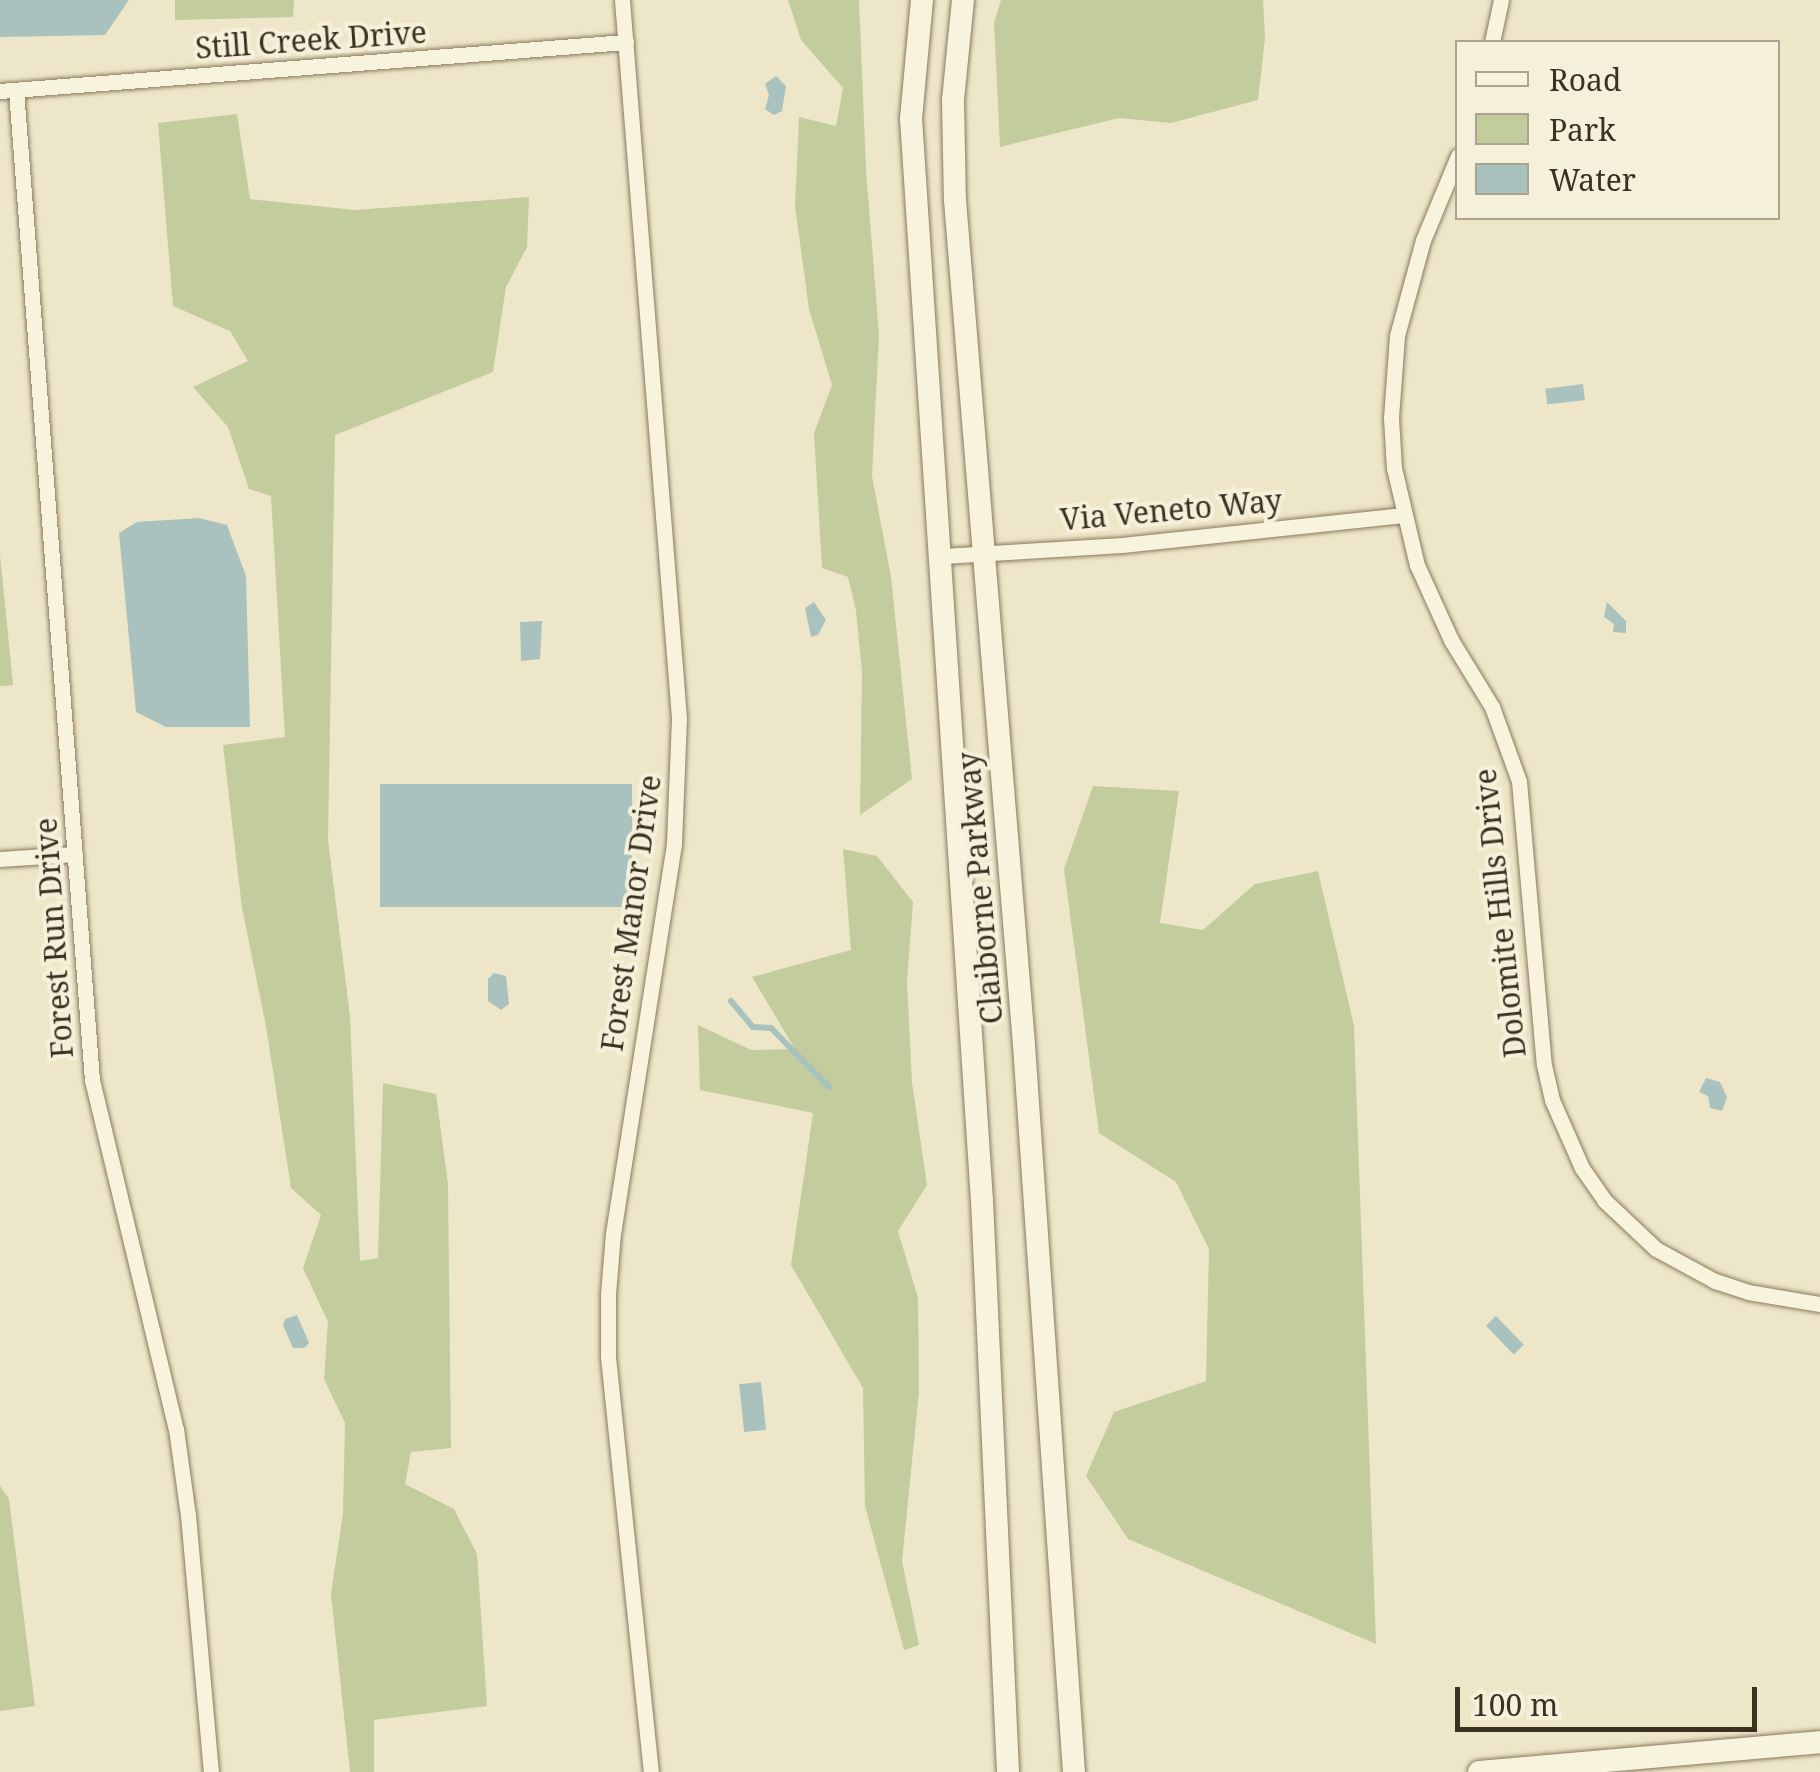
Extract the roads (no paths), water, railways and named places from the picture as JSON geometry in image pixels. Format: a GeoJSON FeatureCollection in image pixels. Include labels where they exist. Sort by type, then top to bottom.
{"type":"FeatureCollection","features":[{"type":"Feature","properties":{"kind":"main road","name":"Claiborne Parkway"},"geometry":{"type":"LineString","coordinates":[[922,0],[911,118],[943,556],[981,1180],[1008,1772]]}},
{"type":"Feature","properties":{"kind":"main road","name":"Claiborne Parkway"},"geometry":{"type":"LineString","coordinates":[[963,0],[952,152],[1025,1064],[1074,1772]]}},
{"type":"Feature","properties":{"kind":"main road"},"geometry":{"type":"LineString","coordinates":[[1479,1772],[1820,1742]]}},
{"type":"Feature","properties":{"kind":"street","name":"Forest Manor Drive"},"geometry":{"type":"LineString","coordinates":[[622,0],[679,718],[674,844],[613,1233],[608,1294],[608,1357],[651,1772]]}},
{"type":"Feature","properties":{"kind":"street"},"geometry":{"type":"LineString","coordinates":[[1492,40],[1501,0]]}},
{"type":"Feature","properties":{"kind":"street","name":"Still Creek Drive"},"geometry":{"type":"LineString","coordinates":[[8,91],[626,42]]}},
{"type":"Feature","properties":{"kind":"street","name":"Forest Run Drive"},"geometry":{"type":"LineString","coordinates":[[8,91],[76,854],[92,1080],[176,1430],[188,1514],[211,1772]]}},
{"type":"Feature","properties":{"kind":"street","name":"Dolomite Hills Drive"},"geometry":{"type":"LineString","coordinates":[[1455,163],[1422,240],[1397,336],[1391,418],[1402,515],[1436,611],[1492,708],[1519,781],[1544,1065],[1564,1135],[1582,1168],[1629,1227],[1685,1267],[1748,1292],[1820,1304]]}},
{"type":"Feature","properties":{"kind":"street","name":"Via Veneto Way"},"geometry":{"type":"LineString","coordinates":[[943,556],[1122,545],[1402,515]]}},
{"type":"Feature","properties":{"kind":"street"},"geometry":{"type":"LineString","coordinates":[[0,860],[76,854]]}},
{"type":"Feature","properties":{"kind":"water"},"geometry":{"type":"Polygon","coordinates":[[[0,0],[129,0],[105,35],[0,37],[0,0]]]}},
{"type":"Feature","properties":{"kind":"water"},"geometry":{"type":"Polygon","coordinates":[[[776,76],[786,86],[782,111],[774,115],[765,109],[769,95],[765,84],[776,76]]]}},
{"type":"Feature","properties":{"kind":"water"},"geometry":{"type":"Polygon","coordinates":[[[1583,384],[1585,400],[1547,405],[1545,389],[1583,384]]]}},
{"type":"Feature","properties":{"kind":"water"},"geometry":{"type":"Polygon","coordinates":[[[199,518],[227,525],[246,576],[250,727],[166,727],[136,712],[119,533],[137,522],[199,518]]]}},
{"type":"Feature","properties":{"kind":"water"},"geometry":{"type":"Polygon","coordinates":[[[814,602],[826,620],[818,635],[811,637],[805,608],[814,602]]]}},
{"type":"Feature","properties":{"kind":"water"},"geometry":{"type":"Polygon","coordinates":[[[1607,602],[1626,621],[1626,633],[1613,632],[1614,624],[1604,617],[1607,602]]]}},
{"type":"Feature","properties":{"kind":"water"},"geometry":{"type":"Polygon","coordinates":[[[542,621],[540,659],[521,661],[520,622],[542,621]]]}},
{"type":"Feature","properties":{"kind":"water"},"geometry":{"type":"Polygon","coordinates":[[[380,784],[632,784],[632,907],[380,907],[380,784]]]}},
{"type":"Feature","properties":{"kind":"water"},"geometry":{"type":"Polygon","coordinates":[[[494,973],[506,976],[509,1004],[501,1010],[488,1001],[488,979],[494,973]]]}},
{"type":"Feature","properties":{"kind":"water"},"geometry":{"type":"Polygon","coordinates":[[[1706,1078],[1720,1082],[1727,1097],[1722,1111],[1710,1108],[1708,1096],[1699,1092],[1706,1078]]]}},
{"type":"Feature","properties":{"kind":"water"},"geometry":{"type":"Polygon","coordinates":[[[297,1315],[309,1343],[304,1348],[293,1348],[283,1325],[285,1319],[297,1315]]]}},
{"type":"Feature","properties":{"kind":"water"},"geometry":{"type":"Polygon","coordinates":[[[1496,1316],[1524,1345],[1514,1354],[1486,1326],[1496,1316]]]}},
{"type":"Feature","properties":{"kind":"water"},"geometry":{"type":"Polygon","coordinates":[[[761,1382],[766,1430],[744,1432],[739,1384],[761,1382]]]}},
{"type":"Feature","properties":{"kind":"waterway"},"geometry":{"type":"LineString","coordinates":[[731,1001],[753,1027],[771,1028],[829,1087]]}}]}
